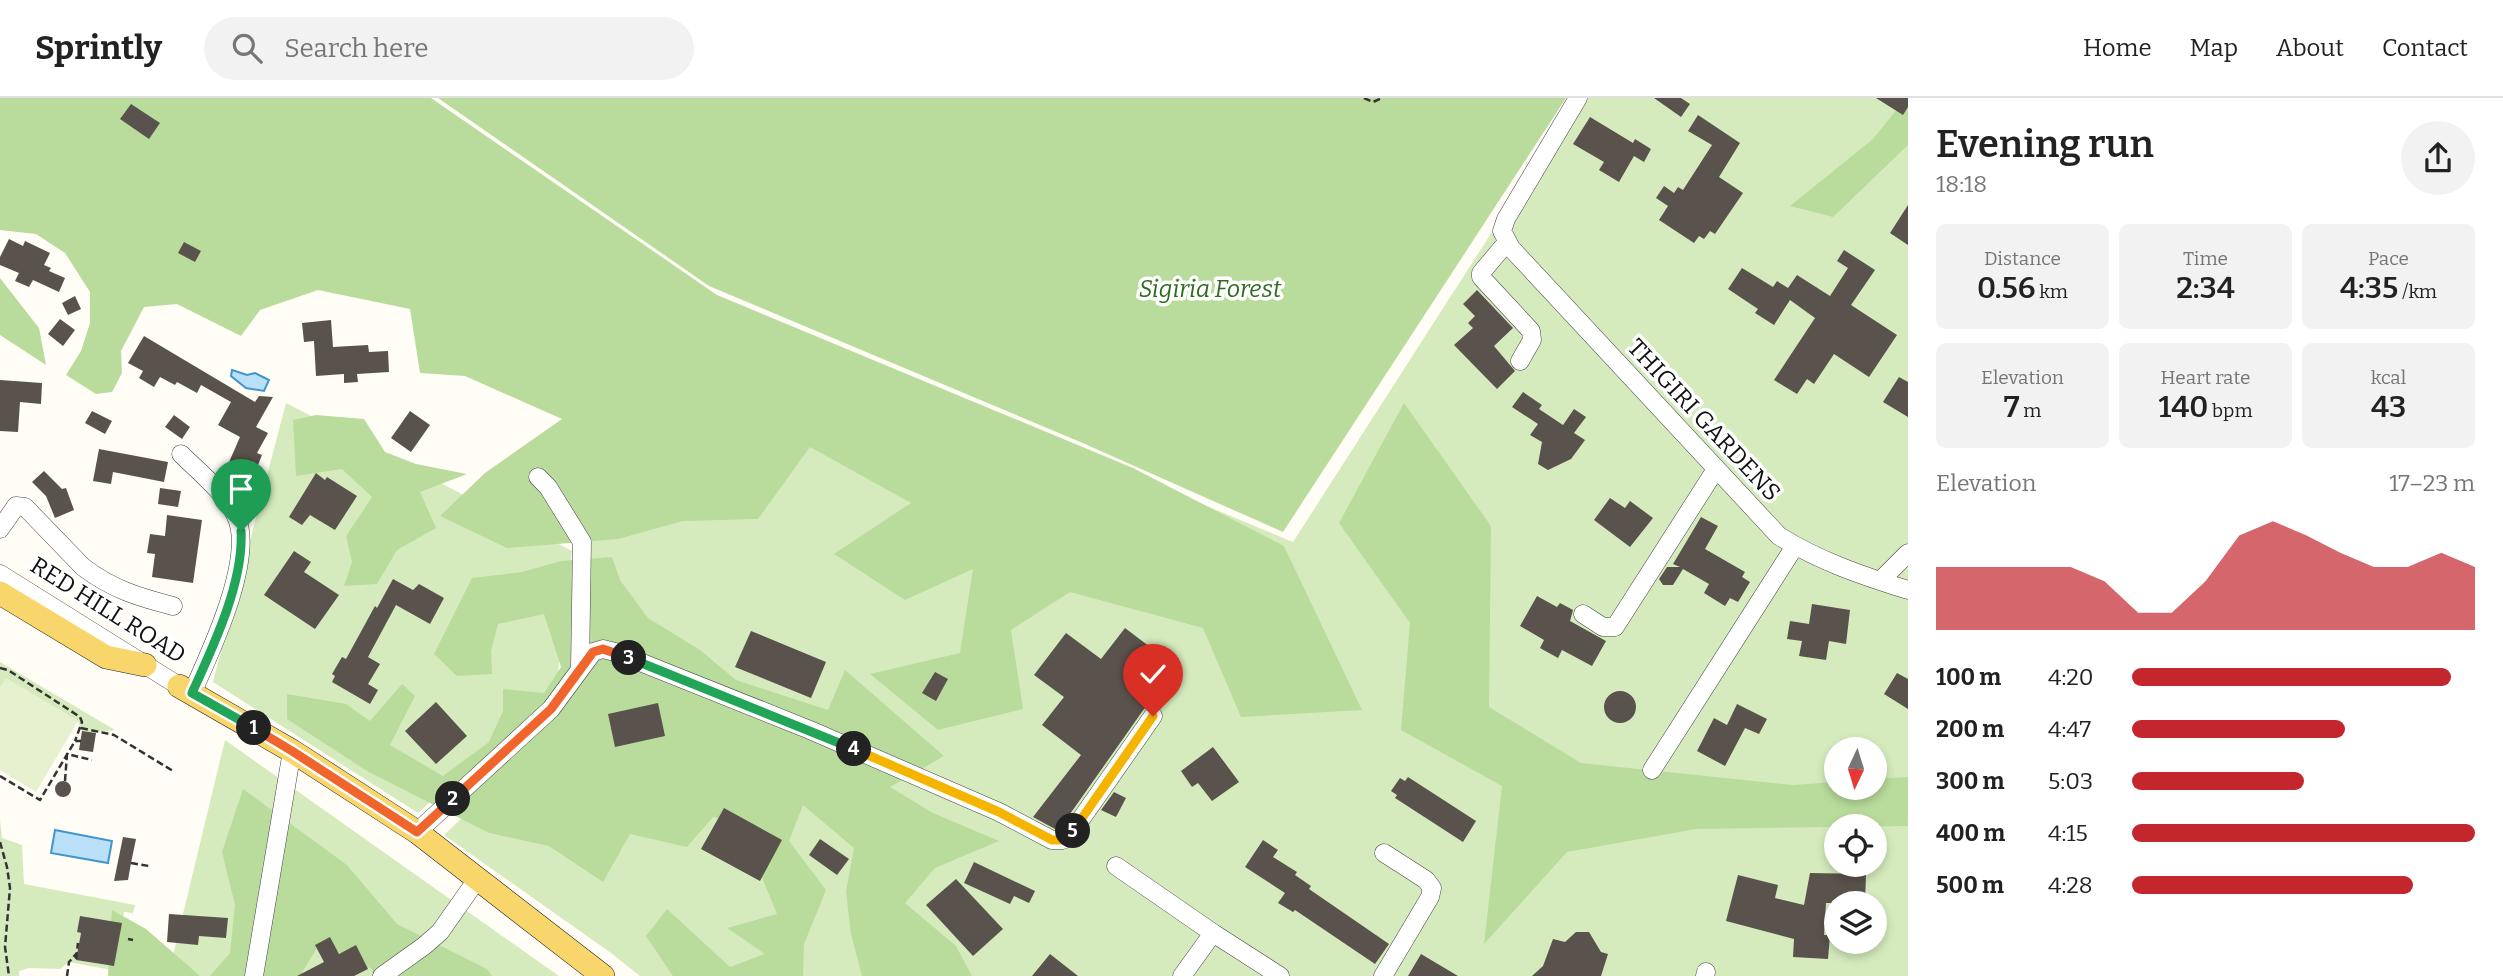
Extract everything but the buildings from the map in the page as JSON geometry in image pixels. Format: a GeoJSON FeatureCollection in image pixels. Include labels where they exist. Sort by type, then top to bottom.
{"type":"FeatureCollection","features":[{"type":"Feature","properties":{"kind":"main road"},"geometry":{"type":"LineString","coordinates":[[0,593],[106,657],[145,665]]}},
{"type":"Feature","properties":{"kind":"main road","name":"RED HILL ROAD"},"geometry":{"type":"LineString","coordinates":[[186,689],[292,751],[417,832],[603,976]]}},
{"type":"Feature","properties":{"kind":"street"},"geometry":{"type":"LineString","coordinates":[[1520,360],[1532,340],[1531,331],[1481,274],[1505,236],[1506,219],[1578,98]]}},
{"type":"Feature","properties":{"kind":"street","name":"THIGIRI GARDENS"},"geometry":{"type":"LineString","coordinates":[[1505,236],[1765,523],[1796,546],[1846,570],[1908,590]]}},
{"type":"Feature","properties":{"kind":"street"},"geometry":{"type":"LineString","coordinates":[[181,454],[234,512],[241,531],[242,544],[223,618],[186,689]]}},
{"type":"Feature","properties":{"kind":"street"},"geometry":{"type":"LineString","coordinates":[[1583,614],[1603,626],[1615,627],[1716,469]]}},
{"type":"Feature","properties":{"kind":"street"},"geometry":{"type":"LineString","coordinates":[[538,477],[548,487],[582,542],[580,668]]}},
{"type":"Feature","properties":{"kind":"street"},"geometry":{"type":"LineString","coordinates":[[0,529],[12,509],[16,506],[25,507],[94,575],[121,591],[173,606]]}},
{"type":"Feature","properties":{"kind":"street"},"geometry":{"type":"LineString","coordinates":[[1652,770],[1796,546]]}},
{"type":"Feature","properties":{"kind":"street"},"geometry":{"type":"LineString","coordinates":[[1880,581],[1908,553]]}},
{"type":"Feature","properties":{"kind":"street","name":"RED HILL ROAD"},"geometry":{"type":"LineString","coordinates":[[0,574],[186,689]]}},
{"type":"Feature","properties":{"kind":"street"},"geometry":{"type":"LineString","coordinates":[[417,832],[551,709],[593,652],[603,649],[822,735],[999,812],[1052,840],[1063,840],[1072,832],[1153,716]]}},
{"type":"Feature","properties":{"kind":"street"},"geometry":{"type":"LineString","coordinates":[[254,976],[292,751]]}},
{"type":"Feature","properties":{"kind":"street"},"geometry":{"type":"LineString","coordinates":[[1382,976],[1430,897],[1432,888],[1426,880],[1384,853]]}},
{"type":"Feature","properties":{"kind":"street"},"geometry":{"type":"LineString","coordinates":[[1116,866],[1280,976]]}},
{"type":"Feature","properties":{"kind":"street"},"geometry":{"type":"LineString","coordinates":[[382,976],[440,932],[478,878]]}},
{"type":"Feature","properties":{"kind":"street"},"geometry":{"type":"LineString","coordinates":[[1182,976],[1213,933]]}},
{"type":"Feature","properties":{"kind":"path"},"geometry":{"type":"LineString","coordinates":[[1364,98],[1373,102],[1382,98]]}},
{"type":"Feature","properties":{"kind":"path"},"geometry":{"type":"LineString","coordinates":[[0,668],[8,670],[80,717],[82,722],[75,741],[40,800],[0,776]]}},
{"type":"Feature","properties":{"kind":"path"},"geometry":{"type":"LineString","coordinates":[[81,728],[114,735],[173,771]]}},
{"type":"Feature","properties":{"kind":"path"},"geometry":{"type":"LineString","coordinates":[[75,741],[81,741]]}},
{"type":"Feature","properties":{"kind":"path"},"geometry":{"type":"LineString","coordinates":[[67,754],[92,760]]}},
{"type":"Feature","properties":{"kind":"path"},"geometry":{"type":"LineString","coordinates":[[65,781],[67,754]]}},
{"type":"Feature","properties":{"kind":"path"},"geometry":{"type":"LineString","coordinates":[[0,842],[10,888],[5,947],[9,976]]}},
{"type":"Feature","properties":{"kind":"path"},"geometry":{"type":"LineString","coordinates":[[131,863],[149,866]]}},
{"type":"Feature","properties":{"kind":"path"},"geometry":{"type":"LineString","coordinates":[[76,959],[78,943]]}},
{"type":"Feature","properties":{"kind":"path"},"geometry":{"type":"LineString","coordinates":[[67,976],[69,962],[77,953]]}},
{"type":"Feature","properties":{"kind":"green space"},"geometry":{"type":"Polygon","coordinates":[[[0,98],[431,98],[717,295],[1133,468],[1284,546],[1362,710],[1241,717],[1203,628],[1070,592],[1011,630],[1023,709],[938,730],[870,674],[960,653],[973,569],[905,600],[834,554],[911,503],[810,447],[758,519],[683,521],[618,539],[507,548],[440,516],[485,473],[562,419],[465,376],[420,373],[410,309],[318,290],[260,310],[241,336],[177,304],[144,307],[121,351],[122,373],[112,392],[96,394],[66,375],[81,351],[90,323],[90,292],[65,253],[36,234],[0,230],[0,98]]]}},
{"type":"Feature","properties":{"kind":"green space","name":"Sigiria Forest"},"geometry":{"type":"Polygon","coordinates":[[[438,98],[1566,98],[1283,532],[1078,441],[709,286],[438,98]]]}},
{"type":"Feature","properties":{"kind":"green space"},"geometry":{"type":"Polygon","coordinates":[[[1578,98],[1908,98],[1908,976],[640,976],[444,835],[577,708],[587,505],[731,307],[1293,542],[1578,98]]]}},
{"type":"Feature","properties":{"kind":"green space"},"geometry":{"type":"Polygon","coordinates":[[[1906,98],[1908,145],[1833,217],[1790,206],[1873,139],[1906,98]]]}},
{"type":"Feature","properties":{"kind":"green space"},"geometry":{"type":"Polygon","coordinates":[[[0,278],[39,328],[46,365],[0,335],[0,278]]]}},
{"type":"Feature","properties":{"kind":"green space"},"geometry":{"type":"Polygon","coordinates":[[[286,403],[572,551],[556,690],[418,813],[213,682],[286,403]]]}},
{"type":"Feature","properties":{"kind":"green space"},"geometry":{"type":"Polygon","coordinates":[[[1404,403],[1491,526],[1489,707],[1581,763],[1793,785],[1824,783],[1824,800],[1887,800],[1887,778],[1908,777],[1908,826],[1887,826],[1887,814],[1824,814],[1824,827],[1696,829],[1567,852],[1484,944],[1502,786],[1401,730],[1410,623],[1339,523],[1404,403]]]}},
{"type":"Feature","properties":{"kind":"green space"},"geometry":{"type":"Polygon","coordinates":[[[316,415],[364,419],[385,452],[416,464],[467,474],[420,492],[436,528],[397,550],[377,584],[344,586],[352,562],[346,536],[372,497],[342,469],[296,476],[293,420],[316,415]]]}},
{"type":"Feature","properties":{"kind":"green space"},"geometry":{"type":"Polygon","coordinates":[[[612,557],[620,580],[648,618],[700,650],[736,680],[828,710],[845,670],[944,756],[890,787],[933,813],[999,841],[935,868],[905,903],[956,946],[972,976],[862,976],[851,934],[846,892],[854,848],[803,805],[789,841],[826,890],[804,944],[803,976],[673,976],[646,936],[667,909],[730,967],[765,954],[727,928],[777,914],[761,875],[763,829],[713,817],[687,847],[630,834],[603,882],[549,846],[489,833],[367,771],[287,719],[287,694],[346,704],[370,721],[402,684],[415,696],[390,745],[443,776],[489,742],[503,711],[503,689],[544,693],[561,667],[544,614],[498,624],[491,651],[492,674],[457,676],[434,654],[472,578],[522,572],[561,561],[612,557]]]}},
{"type":"Feature","properties":{"kind":"green space"},"geometry":{"type":"Polygon","coordinates":[[[0,662],[115,730],[96,733],[82,731],[78,721],[6,679],[0,688],[0,662]]]}},
{"type":"Feature","properties":{"kind":"green space"},"geometry":{"type":"Polygon","coordinates":[[[6,678],[78,721],[36,792],[0,770],[0,688],[6,678]]]}},
{"type":"Feature","properties":{"kind":"green space"},"geometry":{"type":"Polygon","coordinates":[[[225,740],[559,976],[168,976],[225,740]]]}},
{"type":"Feature","properties":{"kind":"green space"},"geometry":{"type":"Polygon","coordinates":[[[243,789],[347,865],[397,924],[487,969],[492,976],[373,976],[372,969],[320,943],[300,976],[210,976],[230,953],[235,905],[222,852],[243,789]]]}},
{"type":"Feature","properties":{"kind":"green space"},"geometry":{"type":"Polygon","coordinates":[[[0,820],[2,838],[22,845],[24,884],[135,905],[133,913],[124,912],[122,923],[80,917],[77,932],[81,933],[77,960],[114,966],[122,972],[69,962],[60,969],[29,968],[19,971],[19,976],[0,976],[0,820]]]}},
{"type":"Feature","properties":{"kind":"green space"},"geometry":{"type":"Polygon","coordinates":[[[112,910],[146,929],[200,976],[108,976],[112,910]]]}},
{"type":"Feature","properties":{"kind":"water"},"geometry":{"type":"Polygon","coordinates":[[[232,370],[247,375],[255,373],[269,380],[264,391],[246,388],[231,376],[232,370]]]}},
{"type":"Feature","properties":{"kind":"water"},"geometry":{"type":"Polygon","coordinates":[[[55,830],[112,841],[108,863],[51,853],[55,830]]]}},
{"type":"Feature","properties":{"kind":"route"},"geometry":{"type":"LineString","coordinates":[[241,531],[239,563],[223,618],[192,693],[292,751],[417,832],[551,709],[585,661],[593,652],[603,649],[810,730],[999,812],[1052,840],[1063,840],[1072,832],[1153,716]]}}]}
